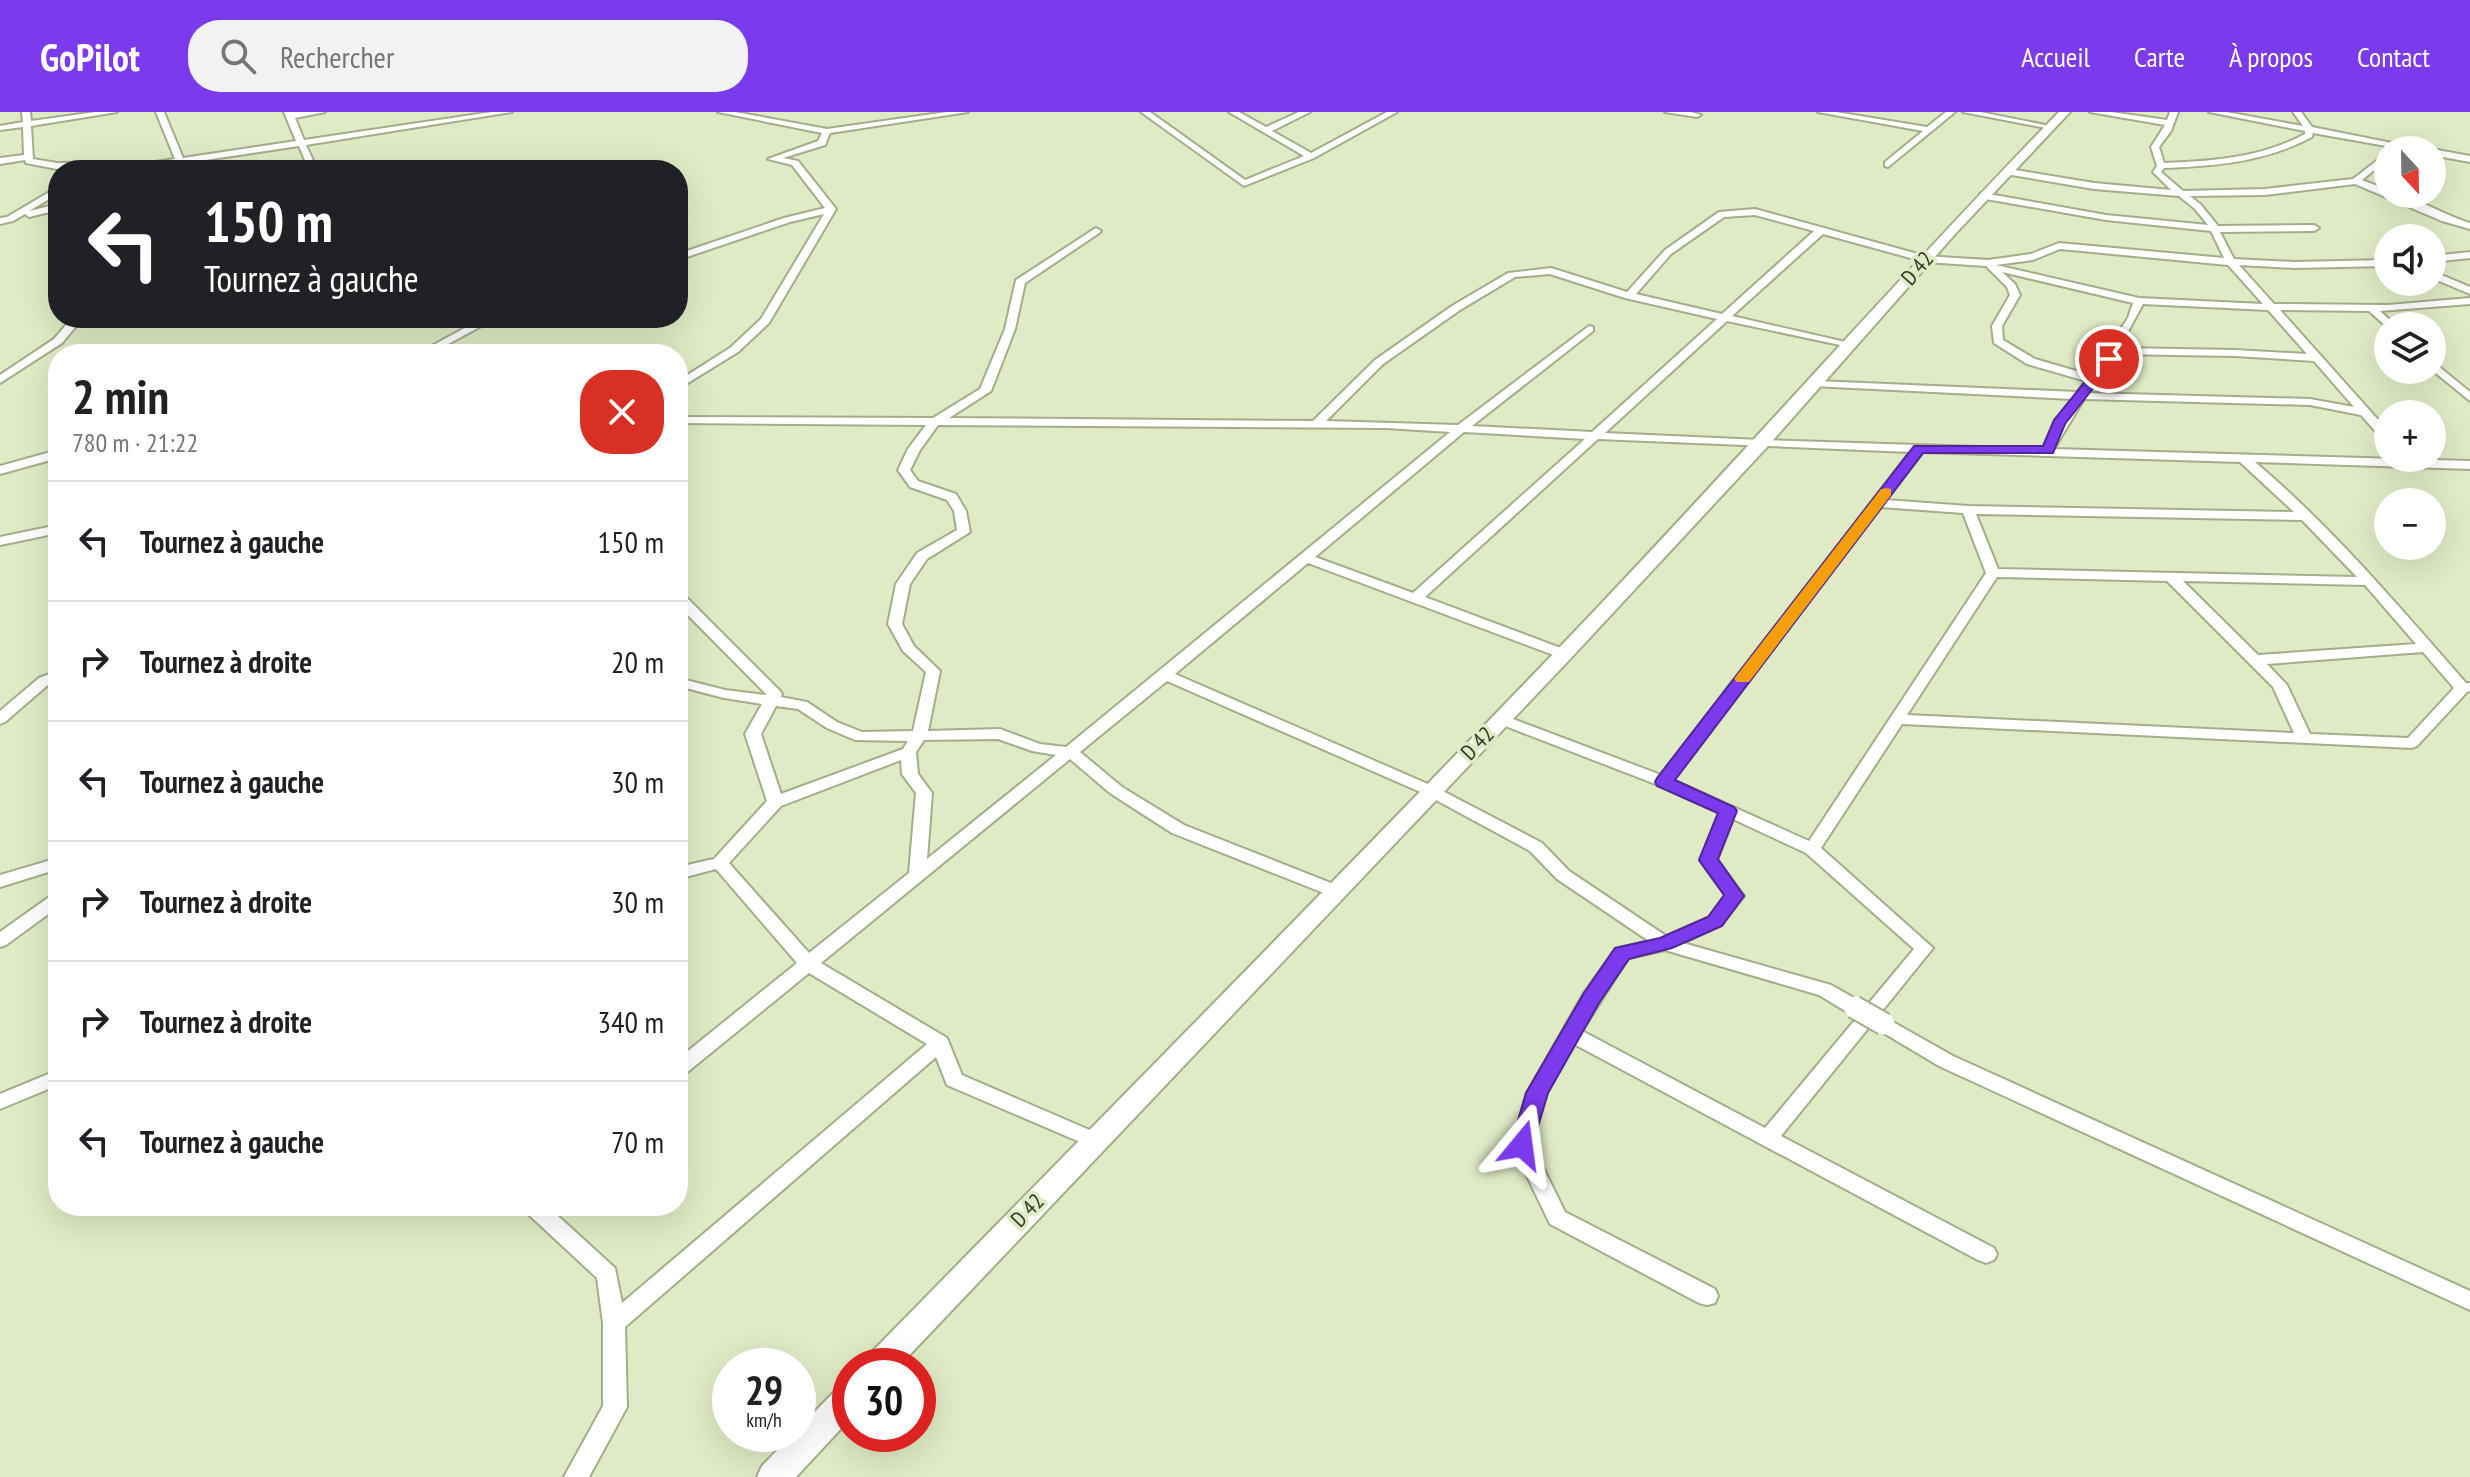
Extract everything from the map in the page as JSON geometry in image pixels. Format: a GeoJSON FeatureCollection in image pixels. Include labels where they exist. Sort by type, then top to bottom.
{"type":"FeatureCollection","features":[{"type":"Feature","properties":{"kind":"street"},"geometry":{"type":"LineString","coordinates":[[26,112],[29,161],[48,164]]}},
{"type":"Feature","properties":{"kind":"street"},"geometry":{"type":"LineString","coordinates":[[0,128],[113,112]]}},
{"type":"Feature","properties":{"kind":"street"},"geometry":{"type":"LineString","coordinates":[[160,112],[180,160],[464,115],[508,112]]}},
{"type":"Feature","properties":{"kind":"street"},"geometry":{"type":"LineString","coordinates":[[307,160],[290,114],[321,112]]}},
{"type":"Feature","properties":{"kind":"street"},"geometry":{"type":"LineString","coordinates":[[722,112],[827,131],[964,112]]}},
{"type":"Feature","properties":{"kind":"street"},"geometry":{"type":"LineString","coordinates":[[865,112],[870,125]]}},
{"type":"Feature","properties":{"kind":"street"},"geometry":{"type":"LineString","coordinates":[[1145,112],[1244,183],[1311,156],[1393,112]]}},
{"type":"Feature","properties":{"kind":"street"},"geometry":{"type":"LineString","coordinates":[[1233,112],[1311,156]]}},
{"type":"Feature","properties":{"kind":"street"},"geometry":{"type":"LineString","coordinates":[[1265,131],[1306,112]]}},
{"type":"Feature","properties":{"kind":"street"},"geometry":{"type":"LineString","coordinates":[[1669,112],[1697,115]]}},
{"type":"Feature","properties":{"kind":"street"},"geometry":{"type":"LineString","coordinates":[[1822,112],[1929,130]]}},
{"type":"Feature","properties":{"kind":"street"},"geometry":{"type":"LineString","coordinates":[[1888,164],[1951,112]]}},
{"type":"Feature","properties":{"kind":"street"},"geometry":{"type":"LineString","coordinates":[[1967,112],[2058,119]]}},
{"type":"Feature","properties":{"kind":"street"},"geometry":{"type":"LineString","coordinates":[[2094,112],[2171,123]]}},
{"type":"Feature","properties":{"kind":"street"},"geometry":{"type":"LineString","coordinates":[[2161,166],[2155,147],[2171,123],[2174,112]]}},
{"type":"Feature","properties":{"kind":"street"},"geometry":{"type":"LineString","coordinates":[[2213,112],[2374,143]]}},
{"type":"Feature","properties":{"kind":"street"},"geometry":{"type":"LineString","coordinates":[[2161,166],[2262,157],[2286,149],[2309,135],[2309,129],[2297,112]]}},
{"type":"Feature","properties":{"kind":"street","name":"D 42"},"geometry":{"type":"LineString","coordinates":[[896,1348],[1564,654],[1816,384],[1983,196],[2058,119]]}},
{"type":"Feature","properties":{"kind":"street"},"geometry":{"type":"LineString","coordinates":[[827,131],[822,143],[772,159],[795,163],[831,209]]}},
{"type":"Feature","properties":{"kind":"street"},"geometry":{"type":"LineString","coordinates":[[2446,155],[2470,159]]}},
{"type":"Feature","properties":{"kind":"street"},"geometry":{"type":"LineString","coordinates":[[0,161],[29,157]]}},
{"type":"Feature","properties":{"kind":"street"},"geometry":{"type":"LineString","coordinates":[[2161,166],[2157,172],[2198,207],[2212,224],[2231,262],[2374,423]]}},
{"type":"Feature","properties":{"kind":"street"},"geometry":{"type":"LineString","coordinates":[[2356,181],[2374,166]]}},
{"type":"Feature","properties":{"kind":"street"},"geometry":{"type":"LineString","coordinates":[[2009,172],[2094,186],[2181,194],[2265,192],[2356,181],[2374,188]]}},
{"type":"Feature","properties":{"kind":"street"},"geometry":{"type":"LineString","coordinates":[[3,221],[48,196]]}},
{"type":"Feature","properties":{"kind":"street"},"geometry":{"type":"LineString","coordinates":[[1983,196],[2088,216],[2212,229],[2314,228]]}},
{"type":"Feature","properties":{"kind":"street"},"geometry":{"type":"LineString","coordinates":[[2421,208],[2470,226]]}},
{"type":"Feature","properties":{"kind":"street"},"geometry":{"type":"LineString","coordinates":[[688,254],[787,220],[831,209]]}},
{"type":"Feature","properties":{"kind":"street"},"geometry":{"type":"LineString","coordinates":[[688,380],[734,350],[765,321],[831,209]]}},
{"type":"Feature","properties":{"kind":"street"},"geometry":{"type":"LineString","coordinates":[[3,221],[48,210]]}},
{"type":"Feature","properties":{"kind":"street"},"geometry":{"type":"LineString","coordinates":[[1629,296],[1668,252],[1722,214],[1755,212],[1925,259],[1974,263],[2139,301],[2270,308],[2470,301]]}},
{"type":"Feature","properties":{"kind":"street"},"geometry":{"type":"LineString","coordinates":[[688,871],[720,863],[775,802],[908,752],[920,735],[933,671],[908,648],[895,624],[903,584],[922,556],[964,532],[960,511],[952,497],[914,484],[904,470],[914,449],[935,422],[985,391],[1010,329],[1020,282],[1096,231]]}},
{"type":"Feature","properties":{"kind":"street"},"geometry":{"type":"LineString","coordinates":[[1416,598],[1820,231]]}},
{"type":"Feature","properties":{"kind":"street"},"geometry":{"type":"LineString","coordinates":[[1974,263],[2033,257],[2059,246],[2231,262],[2295,265],[2374,263]]}},
{"type":"Feature","properties":{"kind":"street"},"geometry":{"type":"LineString","coordinates":[[2446,258],[2470,255]]}},
{"type":"Feature","properties":{"kind":"street"},"geometry":{"type":"LineString","coordinates":[[1990,267],[2011,286],[2015,295],[1997,326],[1998,341],[2011,354],[2029,362],[2094,380]]}},
{"type":"Feature","properties":{"kind":"street"},"geometry":{"type":"LineString","coordinates":[[1317,424],[1379,362],[1456,308],[1512,275],[1551,271],[1629,296],[1850,346]]}},
{"type":"Feature","properties":{"kind":"street"},"geometry":{"type":"LineString","coordinates":[[2446,280],[2470,291]]}},
{"type":"Feature","properties":{"kind":"street"},"geometry":{"type":"LineString","coordinates":[[2048,450],[2059,423],[2094,380],[2121,335],[2135,319],[2139,301]]}},
{"type":"Feature","properties":{"kind":"street"},"geometry":{"type":"LineString","coordinates":[[2369,306],[2376,312]]}},
{"type":"Feature","properties":{"kind":"street"},"geometry":{"type":"LineString","coordinates":[[54,344],[69,328]]}},
{"type":"Feature","properties":{"kind":"street"},"geometry":{"type":"LineString","coordinates":[[441,344],[472,328]]}},
{"type":"Feature","properties":{"kind":"street"},"geometry":{"type":"LineString","coordinates":[[688,1061],[1071,752],[1462,428],[1589,329]]}},
{"type":"Feature","properties":{"kind":"street"},"geometry":{"type":"LineString","coordinates":[[0,380],[48,348]]}},
{"type":"Feature","properties":{"kind":"street"},"geometry":{"type":"LineString","coordinates":[[2113,351],[2315,358]]}},
{"type":"Feature","properties":{"kind":"street"},"geometry":{"type":"LineString","coordinates":[[2446,377],[2470,398]]}},
{"type":"Feature","properties":{"kind":"street"},"geometry":{"type":"LineString","coordinates":[[1816,384],[2310,402],[2363,412]]}},
{"type":"Feature","properties":{"kind":"street"},"geometry":{"type":"LineString","coordinates":[[688,420],[1317,424],[1597,434],[1761,444],[2374,460]]}},
{"type":"Feature","properties":{"kind":"street"},"geometry":{"type":"LineString","coordinates":[[1664,782],[1919,449]]}},
{"type":"Feature","properties":{"kind":"street"},"geometry":{"type":"LineString","coordinates":[[0,470],[48,457]]}},
{"type":"Feature","properties":{"kind":"street"},"geometry":{"type":"LineString","coordinates":[[1898,719],[2412,743],[2466,688],[2369,581],[2276,486],[2243,458]]}},
{"type":"Feature","properties":{"kind":"street"},"geometry":{"type":"LineString","coordinates":[[2446,463],[2470,465]]}},
{"type":"Feature","properties":{"kind":"street"},"geometry":{"type":"LineString","coordinates":[[1877,503],[1968,510],[2303,516]]}},
{"type":"Feature","properties":{"kind":"street"},"geometry":{"type":"LineString","coordinates":[[1968,510],[1993,573]]}},
{"type":"Feature","properties":{"kind":"street"},"geometry":{"type":"LineString","coordinates":[[0,541],[48,531]]}},
{"type":"Feature","properties":{"kind":"street"},"geometry":{"type":"LineString","coordinates":[[1306,558],[1564,654]]}},
{"type":"Feature","properties":{"kind":"street"},"geometry":{"type":"LineString","coordinates":[[1993,573],[2369,581]]}},
{"type":"Feature","properties":{"kind":"street"},"geometry":{"type":"LineString","coordinates":[[1812,849],[1993,573]]}},
{"type":"Feature","properties":{"kind":"street"},"geometry":{"type":"LineString","coordinates":[[2172,578],[2280,685],[2304,737]]}},
{"type":"Feature","properties":{"kind":"street"},"geometry":{"type":"LineString","coordinates":[[688,607],[775,694],[753,734],[775,802]]}},
{"type":"Feature","properties":{"kind":"street"},"geometry":{"type":"LineString","coordinates":[[2256,660],[2428,647]]}},
{"type":"Feature","properties":{"kind":"street"},"geometry":{"type":"LineString","coordinates":[[1165,675],[1431,791],[1536,847],[1563,875],[1665,944],[1825,990],[1946,1061],[2470,1301]]}},
{"type":"Feature","properties":{"kind":"street"},"geometry":{"type":"LineString","coordinates":[[0,719],[48,679]]}},
{"type":"Feature","properties":{"kind":"street"},"geometry":{"type":"LineString","coordinates":[[688,684],[771,702],[802,705],[832,725],[860,737],[1000,734],[1037,748],[1071,752],[1116,790],[1178,829],[1335,891]]}},
{"type":"Feature","properties":{"kind":"street"},"geometry":{"type":"LineString","coordinates":[[1500,719],[1664,782],[1812,849],[1924,948],[1767,1140]]}},
{"type":"Feature","properties":{"kind":"street"},"geometry":{"type":"LineString","coordinates":[[908,752],[910,774],[924,793],[917,876]]}},
{"type":"Feature","properties":{"kind":"street"},"geometry":{"type":"LineString","coordinates":[[1707,1296],[1557,1218],[1522,1145],[1537,1093],[1622,953],[1665,944],[1715,921],[1735,896],[1708,860],[1728,811]]}},
{"type":"Feature","properties":{"kind":"street"},"geometry":{"type":"LineString","coordinates":[[720,863],[808,964],[940,1043],[954,1080],[1094,1140]]}},
{"type":"Feature","properties":{"kind":"street"},"geometry":{"type":"LineString","coordinates":[[0,881],[48,866]]}},
{"type":"Feature","properties":{"kind":"street"},"geometry":{"type":"LineString","coordinates":[[0,941],[48,906]]}},
{"type":"Feature","properties":{"kind":"street"},"geometry":{"type":"LineString","coordinates":[[1571,1034],[1986,1254]]}},
{"type":"Feature","properties":{"kind":"street"},"geometry":{"type":"LineString","coordinates":[[614,1323],[940,1043]]}},
{"type":"Feature","properties":{"kind":"street"},"geometry":{"type":"LineString","coordinates":[[0,1102],[48,1081]]}},
{"type":"Feature","properties":{"kind":"street"},"geometry":{"type":"LineString","coordinates":[[544,1216],[607,1274],[614,1323],[615,1407],[576,1477]]}},
{"type":"Feature","properties":{"kind":"street"},"geometry":{"type":"LineString","coordinates":[[771,1475],[832,1415]]}},
{"type":"Feature","properties":{"kind":"slow traffic"},"geometry":{"type":"LineString","coordinates":[[1743,679],[1886,492]]}},
{"type":"Feature","properties":{"kind":"route"},"geometry":{"type":"LineString","coordinates":[[1522,1145],[1537,1093],[1591,998],[1622,953],[1665,944],[1715,921],[1735,896],[1708,860],[1728,811],[1664,782],[1919,449],[2048,450],[2059,423],[2109,359]]}}]}
